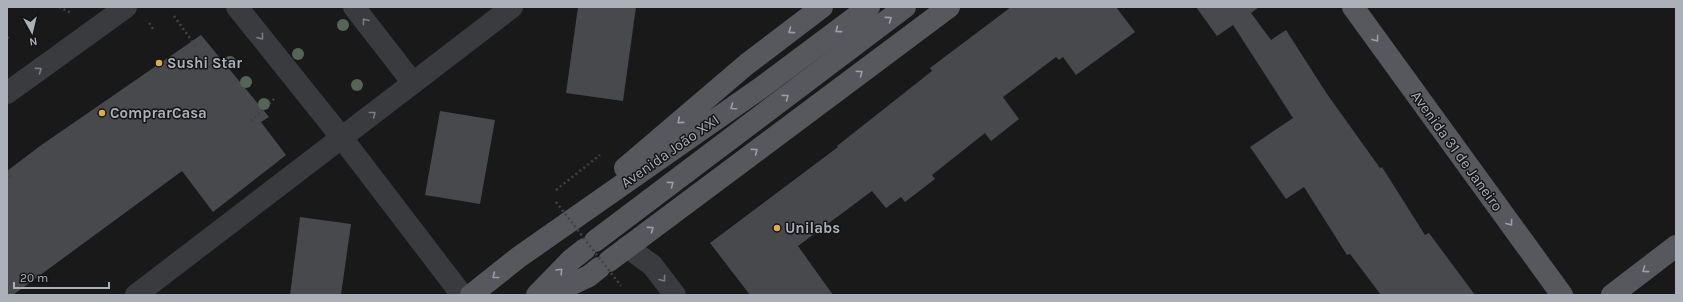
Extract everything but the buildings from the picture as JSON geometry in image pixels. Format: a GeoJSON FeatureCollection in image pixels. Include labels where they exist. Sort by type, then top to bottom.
{"type":"FeatureCollection","features":[{"type":"Feature","properties":{"kind":"main road"},"geometry":{"type":"LineString","coordinates":[[519,257],[747,64],[822,7]]}},
{"type":"Feature","properties":{"kind":"main road","name":"Avenida João XXI"},"geometry":{"type":"LineString","coordinates":[[471,295],[519,257],[762,87],[869,7]]}},
{"type":"Feature","properties":{"kind":"main road"},"geometry":{"type":"LineString","coordinates":[[536,295],[571,260],[590,245],[905,7]]}},
{"type":"Feature","properties":{"kind":"main road"},"geometry":{"type":"LineString","coordinates":[[549,295],[589,276],[949,7]]}},
{"type":"Feature","properties":{"kind":"main road","name":"Avenida 31 de Janeiro"},"geometry":{"type":"LineString","coordinates":[[1353,7],[1562,295]]}},
{"type":"Feature","properties":{"kind":"main road"},"geometry":{"type":"LineString","coordinates":[[1612,295],[1676,246]]}},
{"type":"Feature","properties":{"kind":"street"},"geometry":{"type":"LineString","coordinates":[[7,93],[126,7]]}},
{"type":"Feature","properties":{"kind":"street"},"geometry":{"type":"LineString","coordinates":[[237,7],[342,138],[462,295]]}},
{"type":"Feature","properties":{"kind":"street"},"geometry":{"type":"LineString","coordinates":[[354,7],[413,82]]}},
{"type":"Feature","properties":{"kind":"street"},"geometry":{"type":"LineString","coordinates":[[136,295],[512,7]]}},
{"type":"Feature","properties":{"kind":"street"},"geometry":{"type":"LineString","coordinates":[[627,247],[652,265],[675,295]]}},
{"type":"Feature","properties":{"kind":"path"},"geometry":{"type":"LineString","coordinates":[[174,16],[197,48]]}},
{"type":"Feature","properties":{"kind":"path"},"geometry":{"type":"LineString","coordinates":[[148,23],[153,29]]}},
{"type":"Feature","properties":{"kind":"path"},"geometry":{"type":"LineString","coordinates":[[251,121],[274,99]]}},
{"type":"Feature","properties":{"kind":"path"},"geometry":{"type":"LineString","coordinates":[[556,190],[603,153]]}},
{"type":"Feature","properties":{"kind":"path"},"geometry":{"type":"LineString","coordinates":[[7,171],[11,177]]}},
{"type":"Feature","properties":{"kind":"path"},"geometry":{"type":"LineString","coordinates":[[562,197],[556,202],[621,286]]}},
{"type":"Feature","properties":{"kind":"place","name":"Sushi Star"},"geometry":{"type":"Point","coordinates":[159,63]}},
{"type":"Feature","properties":{"kind":"place","name":"ComprarCasa"},"geometry":{"type":"Point","coordinates":[102,113]}},
{"type":"Feature","properties":{"kind":"place","name":"Unilabs"},"geometry":{"type":"Point","coordinates":[777,228]}}]}
